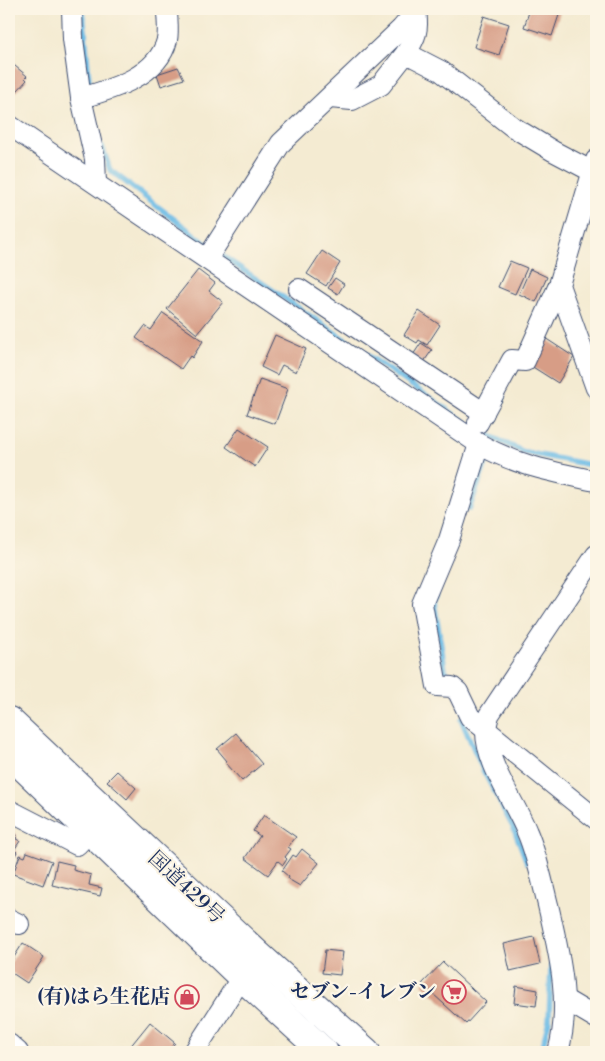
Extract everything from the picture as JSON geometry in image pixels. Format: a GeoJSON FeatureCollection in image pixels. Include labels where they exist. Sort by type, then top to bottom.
{"type":"FeatureCollection","features":[{"type":"Feature","properties":{"kind":"highway","name":"国道429号"},"geometry":{"type":"LineString","coordinates":[[9,722],[99,823],[242,977],[324,1052]]}},
{"type":"Feature","properties":{"kind":"highway","name":"国道429号"},"geometry":{"type":"LineString","coordinates":[[9,753],[99,823],[259,956],[366,1052]]}},
{"type":"Feature","properties":{"kind":"street"},"geometry":{"type":"LineString","coordinates":[[72,9],[73,39],[90,96],[96,183]]}},
{"type":"Feature","properties":{"kind":"street"},"geometry":{"type":"LineString","coordinates":[[90,96],[147,71],[158,60],[167,38],[166,9]]}},
{"type":"Feature","properties":{"kind":"street"},"geometry":{"type":"LineString","coordinates":[[330,98],[352,100],[381,85],[406,53],[416,36],[418,24],[417,10]]}},
{"type":"Feature","properties":{"kind":"street"},"geometry":{"type":"LineString","coordinates":[[211,253],[281,143],[402,29],[417,10]]}},
{"type":"Feature","properties":{"kind":"street"},"geometry":{"type":"LineString","coordinates":[[406,53],[441,71],[513,127],[591,167],[559,285],[525,361],[512,360],[477,430],[449,540],[422,604],[437,686],[448,687],[458,692],[470,717],[596,819]]}},
{"type":"Feature","properties":{"kind":"street"},"geometry":{"type":"LineString","coordinates":[[9,124],[96,183],[211,253],[477,430]]}},
{"type":"Feature","properties":{"kind":"street"},"geometry":{"type":"LineString","coordinates":[[559,285],[596,388]]}},
{"type":"Feature","properties":{"kind":"street"},"geometry":{"type":"LineString","coordinates":[[299,289],[477,430],[497,454],[522,465],[596,481]]}},
{"type":"Feature","properties":{"kind":"street"},"geometry":{"type":"LineString","coordinates":[[558,1052],[562,1041],[564,1000],[559,952],[540,872],[527,832],[489,754],[486,730],[489,715],[596,555]]}},
{"type":"Feature","properties":{"kind":"street"},"geometry":{"type":"LineString","coordinates":[[9,810],[77,844],[99,823]]}},
{"type":"Feature","properties":{"kind":"street"},"geometry":{"type":"LineString","coordinates":[[194,1052],[242,977]]}},
{"type":"Feature","properties":{"kind":"street"},"geometry":{"type":"LineString","coordinates":[[564,1000],[596,1018]]}},
{"type":"Feature","properties":{"kind":"street"},"geometry":{"type":"LineString","coordinates":[[9,1044],[18,1052]]}},
{"type":"Feature","properties":{"kind":"building"},"geometry":{"type":"Polygon","coordinates":[[[530,9],[561,9],[552,36],[524,27],[530,9]]]}},
{"type":"Feature","properties":{"kind":"building"},"geometry":{"type":"Polygon","coordinates":[[[484,16],[509,24],[499,55],[474,47],[484,16]]]}},
{"type":"Feature","properties":{"kind":"building"},"geometry":{"type":"Polygon","coordinates":[[[9,61],[27,76],[25,78],[27,80],[9,100],[9,61]]]}},
{"type":"Feature","properties":{"kind":"building"},"geometry":{"type":"Polygon","coordinates":[[[178,67],[184,79],[161,86],[157,74],[178,67]]]}},
{"type":"Feature","properties":{"kind":"building"},"geometry":{"type":"Polygon","coordinates":[[[322,251],[340,263],[326,286],[307,274],[322,251]]]}},
{"type":"Feature","properties":{"kind":"building"},"geometry":{"type":"Polygon","coordinates":[[[510,261],[527,268],[515,294],[498,287],[510,261]]]}},
{"type":"Feature","properties":{"kind":"building"},"geometry":{"type":"Polygon","coordinates":[[[530,269],[547,277],[536,302],[519,294],[530,269]]]}},
{"type":"Feature","properties":{"kind":"building"},"geometry":{"type":"Polygon","coordinates":[[[198,270],[215,283],[209,291],[223,302],[197,334],[167,309],[198,270]]]}},
{"type":"Feature","properties":{"kind":"building"},"geometry":{"type":"Polygon","coordinates":[[[335,278],[344,284],[338,294],[328,288],[335,278]]]}},
{"type":"Feature","properties":{"kind":"building"},"geometry":{"type":"Polygon","coordinates":[[[419,311],[440,325],[427,345],[419,340],[417,343],[404,335],[419,311]]]}},
{"type":"Feature","properties":{"kind":"building"},"geometry":{"type":"Polygon","coordinates":[[[163,313],[203,341],[192,358],[190,356],[181,369],[136,338],[145,326],[151,330],[163,313]]]}},
{"type":"Feature","properties":{"kind":"building"},"geometry":{"type":"Polygon","coordinates":[[[275,335],[306,349],[296,372],[282,365],[277,375],[261,367],[275,335]]]}},
{"type":"Feature","properties":{"kind":"building"},"geometry":{"type":"Polygon","coordinates":[[[545,338],[574,357],[558,383],[528,364],[545,338]]]}},
{"type":"Feature","properties":{"kind":"building"},"geometry":{"type":"Polygon","coordinates":[[[421,343],[432,350],[423,363],[413,355],[421,343]]]}},
{"type":"Feature","properties":{"kind":"building"},"geometry":{"type":"Polygon","coordinates":[[[260,379],[288,389],[275,424],[247,414],[260,379]]]}},
{"type":"Feature","properties":{"kind":"building"},"geometry":{"type":"Polygon","coordinates":[[[239,428],[268,447],[255,467],[226,447],[239,428]]]}},
{"type":"Feature","properties":{"kind":"building"},"geometry":{"type":"Polygon","coordinates":[[[236,733],[262,764],[242,781],[225,762],[227,761],[217,749],[236,733]]]}},
{"type":"Feature","properties":{"kind":"building"},"geometry":{"type":"Polygon","coordinates":[[[117,771],[136,788],[127,799],[107,781],[117,771]]]}},
{"type":"Feature","properties":{"kind":"building"},"geometry":{"type":"Polygon","coordinates":[[[264,815],[296,837],[288,847],[291,849],[285,857],[287,859],[283,865],[278,861],[268,875],[245,858],[260,836],[253,831],[264,815]]]}},
{"type":"Feature","properties":{"kind":"building"},"geometry":{"type":"Polygon","coordinates":[[[9,830],[17,835],[16,839],[20,841],[14,850],[17,852],[9,866],[9,830]]]}},
{"type":"Feature","properties":{"kind":"building"},"geometry":{"type":"Polygon","coordinates":[[[302,849],[319,863],[300,886],[288,879],[289,877],[282,871],[293,855],[296,857],[302,849]]]}},
{"type":"Feature","properties":{"kind":"building"},"geometry":{"type":"Polygon","coordinates":[[[27,852],[52,861],[43,885],[13,874],[20,855],[25,857],[27,852]]]}},
{"type":"Feature","properties":{"kind":"building"},"geometry":{"type":"Polygon","coordinates":[[[57,861],[74,865],[73,870],[91,875],[89,885],[102,888],[100,896],[52,885],[57,861]]]}},
{"type":"Feature","properties":{"kind":"building"},"geometry":{"type":"Polygon","coordinates":[[[534,937],[540,964],[510,971],[504,944],[534,937]]]}},
{"type":"Feature","properties":{"kind":"building"},"geometry":{"type":"Polygon","coordinates":[[[23,943],[44,957],[27,983],[9,971],[9,965],[23,943]]]}},
{"type":"Feature","properties":{"kind":"building"},"geometry":{"type":"Polygon","coordinates":[[[325,950],[343,952],[340,975],[322,973],[325,950]]]}},
{"type":"Feature","properties":{"kind":"building"},"geometry":{"type":"Polygon","coordinates":[[[443,962],[486,1002],[466,1024],[422,984],[443,962]]]}},
{"type":"Feature","properties":{"kind":"building"},"geometry":{"type":"Polygon","coordinates":[[[516,986],[538,990],[536,1006],[514,1003],[516,986]]]}},
{"type":"Feature","properties":{"kind":"building"},"geometry":{"type":"Polygon","coordinates":[[[150,1022],[175,1043],[167,1052],[134,1052],[129,1048],[150,1022]]]}},
{"type":"Feature","properties":{"kind":"waterway"},"geometry":{"type":"LineString","coordinates":[[83,9],[89,81]]}},
{"type":"Feature","properties":{"kind":"waterway"},"geometry":{"type":"LineString","coordinates":[[589,159],[596,129]]}},
{"type":"Feature","properties":{"kind":"waterway"},"geometry":{"type":"LineString","coordinates":[[102,146],[110,170],[217,252],[477,430],[524,452],[596,466]]}},
{"type":"Feature","properties":{"kind":"waterway"},"geometry":{"type":"LineString","coordinates":[[486,435],[503,397]]}},
{"type":"Feature","properties":{"kind":"waterway"},"geometry":{"type":"LineString","coordinates":[[469,509],[488,458]]}},
{"type":"Feature","properties":{"kind":"waterway"},"geometry":{"type":"LineString","coordinates":[[436,595],[434,602],[447,682]]}},
{"type":"Feature","properties":{"kind":"waterway"},"geometry":{"type":"LineString","coordinates":[[461,719],[483,770],[514,829],[527,862]]}},
{"type":"Feature","properties":{"kind":"waterway"},"geometry":{"type":"LineString","coordinates":[[541,1052],[549,1020],[551,966]]}},
{"type":"Feature","properties":{"kind":"place","name":"セブン-イレブン"},"geometry":{"type":"Point","coordinates":[454,992]}},
{"type":"Feature","properties":{"kind":"place","name":"(有)はら生花店"},"geometry":{"type":"Point","coordinates":[187,997]}}]}
